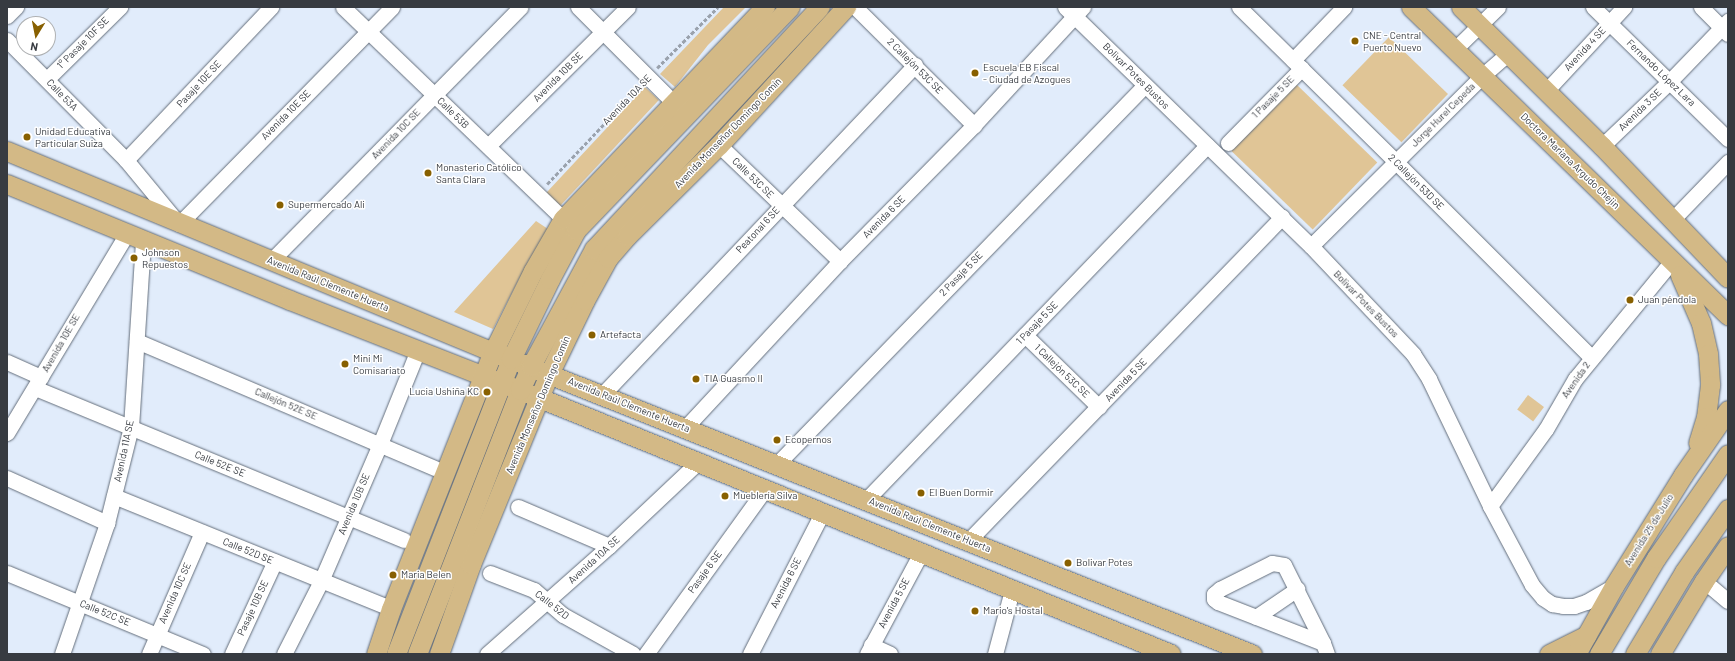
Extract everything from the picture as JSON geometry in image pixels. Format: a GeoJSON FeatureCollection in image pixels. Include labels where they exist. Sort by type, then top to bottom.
{"type":"FeatureCollection","features":[{"type":"Feature","properties":{"kind":"main road"},"geometry":{"type":"LineString","coordinates":[[376,654],[391,609],[501,371],[576,230],[646,144],[674,103],[764,7]]}},
{"type":"Feature","properties":{"kind":"main road"},"geometry":{"type":"LineString","coordinates":[[396,654],[501,371],[492,355],[533,271],[563,219],[646,144],[790,7]]}},
{"type":"Feature","properties":{"kind":"main road","name":"Avenida Monseñor Domingo Comín"},"geometry":{"type":"LineString","coordinates":[[417,654],[436,602],[526,377],[594,249],[820,7]]}},
{"type":"Feature","properties":{"kind":"main road","name":"Avenida Monseñor Domingo Comín"},"geometry":{"type":"LineString","coordinates":[[443,652],[454,610],[545,385],[585,300],[608,258],[627,236],[718,145],[846,7]]}},
{"type":"Feature","properties":{"kind":"main road","name":"Doctora Mariana Argudo Chejin"},"geometry":{"type":"LineString","coordinates":[[1411,7],[1728,315]]}},
{"type":"Feature","properties":{"kind":"main road"},"geometry":{"type":"LineString","coordinates":[[1461,7],[1602,146],[1728,278]]}},
{"type":"Feature","properties":{"kind":"main road","name":"Avenida Raúl Clemente Huerta"},"geometry":{"type":"LineString","coordinates":[[7,151],[492,355],[501,371],[526,377],[545,385],[602,395],[1252,654]]}},
{"type":"Feature","properties":{"kind":"main road","name":"Avenida Raúl Clemente Huerta"},"geometry":{"type":"LineString","coordinates":[[7,184],[418,350],[526,377],[545,385],[698,462],[1171,654]]}},
{"type":"Feature","properties":{"kind":"main road"},"geometry":{"type":"LineString","coordinates":[[1706,255],[1728,266]]}},
{"type":"Feature","properties":{"kind":"main road"},"geometry":{"type":"LineString","coordinates":[[1672,261],[1689,294],[1701,323],[1708,354],[1710,385],[1706,417],[1702,432],[1697,447],[1683,475]]}},
{"type":"Feature","properties":{"kind":"main road","name":"Avenida 25 de Julio"},"geometry":{"type":"LineString","coordinates":[[1576,654],[1614,586],[1683,475],[1728,410]]}},
{"type":"Feature","properties":{"kind":"main road","name":"Avenida 25 de Julio"},"geometry":{"type":"LineString","coordinates":[[1599,654],[1656,558],[1728,454]]}},
{"type":"Feature","properties":{"kind":"main road"},"geometry":{"type":"LineString","coordinates":[[1635,654],[1684,572],[1728,509]]}},
{"type":"Feature","properties":{"kind":"main road"},"geometry":{"type":"LineString","coordinates":[[1660,654],[1704,581],[1728,546]]}},
{"type":"Feature","properties":{"kind":"main road"},"geometry":{"type":"LineString","coordinates":[[436,602],[454,610]]}},
{"type":"Feature","properties":{"kind":"main road"},"geometry":{"type":"LineString","coordinates":[[1549,654],[1587,635]]}},
{"type":"Feature","properties":{"kind":"street"},"geometry":{"type":"LineString","coordinates":[[7,16],[16,7]]}},
{"type":"Feature","properties":{"kind":"street","name":"1° Pasaje 10F SE"},"geometry":{"type":"LineString","coordinates":[[47,79],[120,7]]}},
{"type":"Feature","properties":{"kind":"street","name":"Pasaje 10E SE"},"geometry":{"type":"LineString","coordinates":[[126,160],[271,7]]}},
{"type":"Feature","properties":{"kind":"street","name":"Calle 53B"},"geometry":{"type":"LineString","coordinates":[[343,7],[563,219]]}},
{"type":"Feature","properties":{"kind":"street","name":"Avenida 10E SE"},"geometry":{"type":"LineString","coordinates":[[179,224],[392,7]]}},
{"type":"Feature","properties":{"kind":"street","name":"Avenida 10C SE"},"geometry":{"type":"LineString","coordinates":[[271,261],[521,7]]}},
{"type":"Feature","properties":{"kind":"street"},"geometry":{"type":"LineString","coordinates":[[578,7],[674,103]]}},
{"type":"Feature","properties":{"kind":"street","name":"Avenida 10B SE"},"geometry":{"type":"LineString","coordinates":[[488,146],[628,7]]}},
{"type":"Feature","properties":{"kind":"street","name":"2 Callejón 53C SE"},"geometry":{"type":"LineString","coordinates":[[855,7],[974,125]]}},
{"type":"Feature","properties":{"kind":"street","name":"2 Callejón 53D SE"},"geometry":{"type":"LineString","coordinates":[[1239,7],[1592,358]]}},
{"type":"Feature","properties":{"kind":"street","name":"1 Pasaje 5 SE"},"geometry":{"type":"LineString","coordinates":[[1228,143],[1297,64],[1344,7]]}},
{"type":"Feature","properties":{"kind":"street"},"geometry":{"type":"LineString","coordinates":[[1454,49],[1480,26],[1498,7]]}},
{"type":"Feature","properties":{"kind":"street","name":"Fernando López Lara"},"geometry":{"type":"LineString","coordinates":[[1594,7],[1728,139]]}},
{"type":"Feature","properties":{"kind":"street","name":"Avenida 4 SE"},"geometry":{"type":"LineString","coordinates":[[1546,91],[1624,7]]}},
{"type":"Feature","properties":{"kind":"street"},"geometry":{"type":"LineString","coordinates":[[1701,7],[1726,27]]}},
{"type":"Feature","properties":{"kind":"street","name":"Bolivar Potes Bustos"},"geometry":{"type":"LineString","coordinates":[[1074,10],[1145,85],[1311,246],[1413,354],[1429,379],[1490,506],[1532,585],[1543,598],[1552,604],[1574,606],[1586,602],[1614,586]]}},
{"type":"Feature","properties":{"kind":"street","name":"Avenida 6 SE"},"geometry":{"type":"LineString","coordinates":[[685,428],[840,261],[974,125],[1074,10]]}},
{"type":"Feature","properties":{"kind":"street","name":"Avenida 3 SE"},"geometry":{"type":"LineString","coordinates":[[1602,146],[1726,27]]}},
{"type":"Feature","properties":{"kind":"street","name":"Calle 53A"},"geometry":{"type":"LineString","coordinates":[[7,40],[126,160],[179,224]]}},
{"type":"Feature","properties":{"kind":"street","name":"Jorge Hurel Cepeda"},"geometry":{"type":"LineString","coordinates":[[1311,246],[1482,76],[1508,53]]}},
{"type":"Feature","properties":{"kind":"street","name":"Peatonal 6 SE"},"geometry":{"type":"LineString","coordinates":[[602,395],[915,65]]}},
{"type":"Feature","properties":{"kind":"street","name":"2 Pasaje 5 SE"},"geometry":{"type":"LineString","coordinates":[[777,464],[1145,85]]}},
{"type":"Feature","properties":{"kind":"street","name":"Calle 53C SE"},"geometry":{"type":"LineString","coordinates":[[718,145],[840,261]]}},
{"type":"Feature","properties":{"kind":"street","name":"1 Pasaje 5 SE"},"geometry":{"type":"LineString","coordinates":[[866,500],[1207,146]]}},
{"type":"Feature","properties":{"kind":"street"},"geometry":{"type":"LineString","coordinates":[[7,158],[492,355]]}},
{"type":"Feature","properties":{"kind":"street"},"geometry":{"type":"LineString","coordinates":[[1672,220],[1728,162]]}},
{"type":"Feature","properties":{"kind":"street","name":"Avenida 5 SE"},"geometry":{"type":"LineString","coordinates":[[969,540],[1282,218]]}},
{"type":"Feature","properties":{"kind":"street","name":"Avenida 10E SE"},"geometry":{"type":"LineString","coordinates":[[7,433],[38,382],[135,236]]}},
{"type":"Feature","properties":{"kind":"street","name":"Avenida 11A SE"},"geometry":{"type":"LineString","coordinates":[[62,654],[107,523],[131,427],[136,341],[135,236]]}},
{"type":"Feature","properties":{"kind":"street","name":"Avenida 2"},"geometry":{"type":"LineString","coordinates":[[1490,506],[1546,429],[1572,385],[1592,358],[1672,261]]}},
{"type":"Feature","properties":{"kind":"street","name":"1 Callejón 53C SE"},"geometry":{"type":"LineString","coordinates":[[1025,335],[1099,407]]}},
{"type":"Feature","properties":{"kind":"street","name":"Callejón 52E SE"},"geometry":{"type":"LineString","coordinates":[[136,341],[435,468]]}},
{"type":"Feature","properties":{"kind":"street","name":"Avenida 10B SE"},"geometry":{"type":"LineString","coordinates":[[284,654],[321,580],[380,444],[418,350]]}},
{"type":"Feature","properties":{"kind":"street","name":"Calle 52E SE"},"geometry":{"type":"LineString","coordinates":[[7,362],[38,382],[131,427],[404,540]]}},
{"type":"Feature","properties":{"kind":"street"},"geometry":{"type":"LineString","coordinates":[[545,385],[1231,654]]}},
{"type":"Feature","properties":{"kind":"street","name":"Avenida 10A SE"},"geometry":{"type":"LineString","coordinates":[[487,654],[609,546],[698,462]]}},
{"type":"Feature","properties":{"kind":"street"},"geometry":{"type":"LineString","coordinates":[[7,478],[107,523]]}},
{"type":"Feature","properties":{"kind":"street","name":"Pasaje 6 SE"},"geometry":{"type":"LineString","coordinates":[[646,654],[765,489]]}},
{"type":"Feature","properties":{"kind":"street","name":"Calle 52D SE"},"geometry":{"type":"LineString","coordinates":[[114,496],[382,605]]}},
{"type":"Feature","properties":{"kind":"street"},"geometry":{"type":"LineString","coordinates":[[518,507],[609,546]]}},
{"type":"Feature","properties":{"kind":"street","name":"Avenida 6 SE"},"geometry":{"type":"LineString","coordinates":[[750,654],[822,513]]}},
{"type":"Feature","properties":{"kind":"street","name":"Avenida 10C SE"},"geometry":{"type":"LineString","coordinates":[[149,654],[202,532]]}},
{"type":"Feature","properties":{"kind":"street","name":"Avenida 5 SE"},"geometry":{"type":"LineString","coordinates":[[869,650],[921,553]]}},
{"type":"Feature","properties":{"kind":"street","name":"Pasaje 10B SE"},"geometry":{"type":"LineString","coordinates":[[232,654],[275,561]]}},
{"type":"Feature","properties":{"kind":"street"},"geometry":{"type":"LineString","coordinates":[[1276,563],[1287,568],[1325,648],[1256,617],[1218,602],[1214,599],[1214,594],[1220,589],[1276,563]]}},
{"type":"Feature","properties":{"kind":"street","name":"Calle 52C SE"},"geometry":{"type":"LineString","coordinates":[[7,573],[204,654]]}},
{"type":"Feature","properties":{"kind":"street","name":"Calle 52D"},"geometry":{"type":"LineString","coordinates":[[490,574],[530,588],[563,614],[632,654]]}},
{"type":"Feature","properties":{"kind":"street"},"geometry":{"type":"LineString","coordinates":[[1704,581],[1728,601]]}},
{"type":"Feature","properties":{"kind":"street"},"geometry":{"type":"LineString","coordinates":[[1256,617],[1297,589]]}},
{"type":"Feature","properties":{"kind":"street"},"geometry":{"type":"LineString","coordinates":[[995,654],[1012,590]]}},
{"type":"Feature","properties":{"kind":"street"},"geometry":{"type":"LineString","coordinates":[[869,650],[890,654]]}},
{"type":"Feature","properties":{"kind":"path","name":"Avenida 10A SE"},"geometry":{"type":"LineString","coordinates":[[537,194],[648,77],[718,7]]}},
{"type":"Feature","properties":{"kind":"shaded area"},"geometry":{"type":"Polygon","coordinates":[[[724,7],[746,7],[708,45],[675,87],[660,74],[724,7]]]}},
{"type":"Feature","properties":{"kind":"shaded area"},"geometry":{"type":"Polygon","coordinates":[[[1389,37],[1448,94],[1401,142],[1342,85],[1389,37]]]}},
{"type":"Feature","properties":{"kind":"shaded area"},"geometry":{"type":"Polygon","coordinates":[[[1296,84],[1377,162],[1313,229],[1231,151],[1296,84]]]}},
{"type":"Feature","properties":{"kind":"shaded area"},"geometry":{"type":"Polygon","coordinates":[[[645,87],[659,100],[560,206],[546,193],[645,87]]]}},
{"type":"Feature","properties":{"kind":"shaded area"},"geometry":{"type":"Polygon","coordinates":[[[536,221],[548,229],[519,279],[493,329],[454,312],[536,221]]]}},
{"type":"Feature","properties":{"kind":"shaded area"},"geometry":{"type":"Polygon","coordinates":[[[1528,395],[1544,407],[1533,421],[1517,409],[1528,395]]]}},
{"type":"Feature","properties":{"kind":"place","name":"CNE - Central Puerto Nuevo"},"geometry":{"type":"Point","coordinates":[1355,41]}},
{"type":"Feature","properties":{"kind":"place","name":"Escuela EB Fiscal - Ciudad de Azogues"},"geometry":{"type":"Point","coordinates":[975,73]}},
{"type":"Feature","properties":{"kind":"place","name":"Unidad Educativa Particular Suiza"},"geometry":{"type":"Point","coordinates":[27,137]}},
{"type":"Feature","properties":{"kind":"place","name":"Monasterio Católico Santa Clara"},"geometry":{"type":"Point","coordinates":[428,173]}},
{"type":"Feature","properties":{"kind":"place","name":"Supermercado Ali"},"geometry":{"type":"Point","coordinates":[280,205]}},
{"type":"Feature","properties":{"kind":"place","name":"Johnson Repuestos"},"geometry":{"type":"Point","coordinates":[134,258]}},
{"type":"Feature","properties":{"kind":"place","name":"Juan péndola"},"geometry":{"type":"Point","coordinates":[1630,300]}},
{"type":"Feature","properties":{"kind":"place","name":"Artefacta"},"geometry":{"type":"Point","coordinates":[592,335]}},
{"type":"Feature","properties":{"kind":"place","name":"Mini Mi Comisariato"},"geometry":{"type":"Point","coordinates":[345,364]}},
{"type":"Feature","properties":{"kind":"place","name":"TIA Guasmo II"},"geometry":{"type":"Point","coordinates":[696,379]}},
{"type":"Feature","properties":{"kind":"place","name":"Lucia Ushiña KC"},"geometry":{"type":"Point","coordinates":[487,392]}},
{"type":"Feature","properties":{"kind":"place","name":"Ecopernos"},"geometry":{"type":"Point","coordinates":[777,440]}},
{"type":"Feature","properties":{"kind":"place","name":"El Buen Dormir"},"geometry":{"type":"Point","coordinates":[921,493]}},
{"type":"Feature","properties":{"kind":"place","name":"Mueblería Silva"},"geometry":{"type":"Point","coordinates":[725,496]}},
{"type":"Feature","properties":{"kind":"place","name":"Bolivar Potes"},"geometry":{"type":"Point","coordinates":[1068,563]}},
{"type":"Feature","properties":{"kind":"place","name":"Maria Belen"},"geometry":{"type":"Point","coordinates":[393,575]}},
{"type":"Feature","properties":{"kind":"place","name":"Mario's Hostal"},"geometry":{"type":"Point","coordinates":[975,611]}}]}
